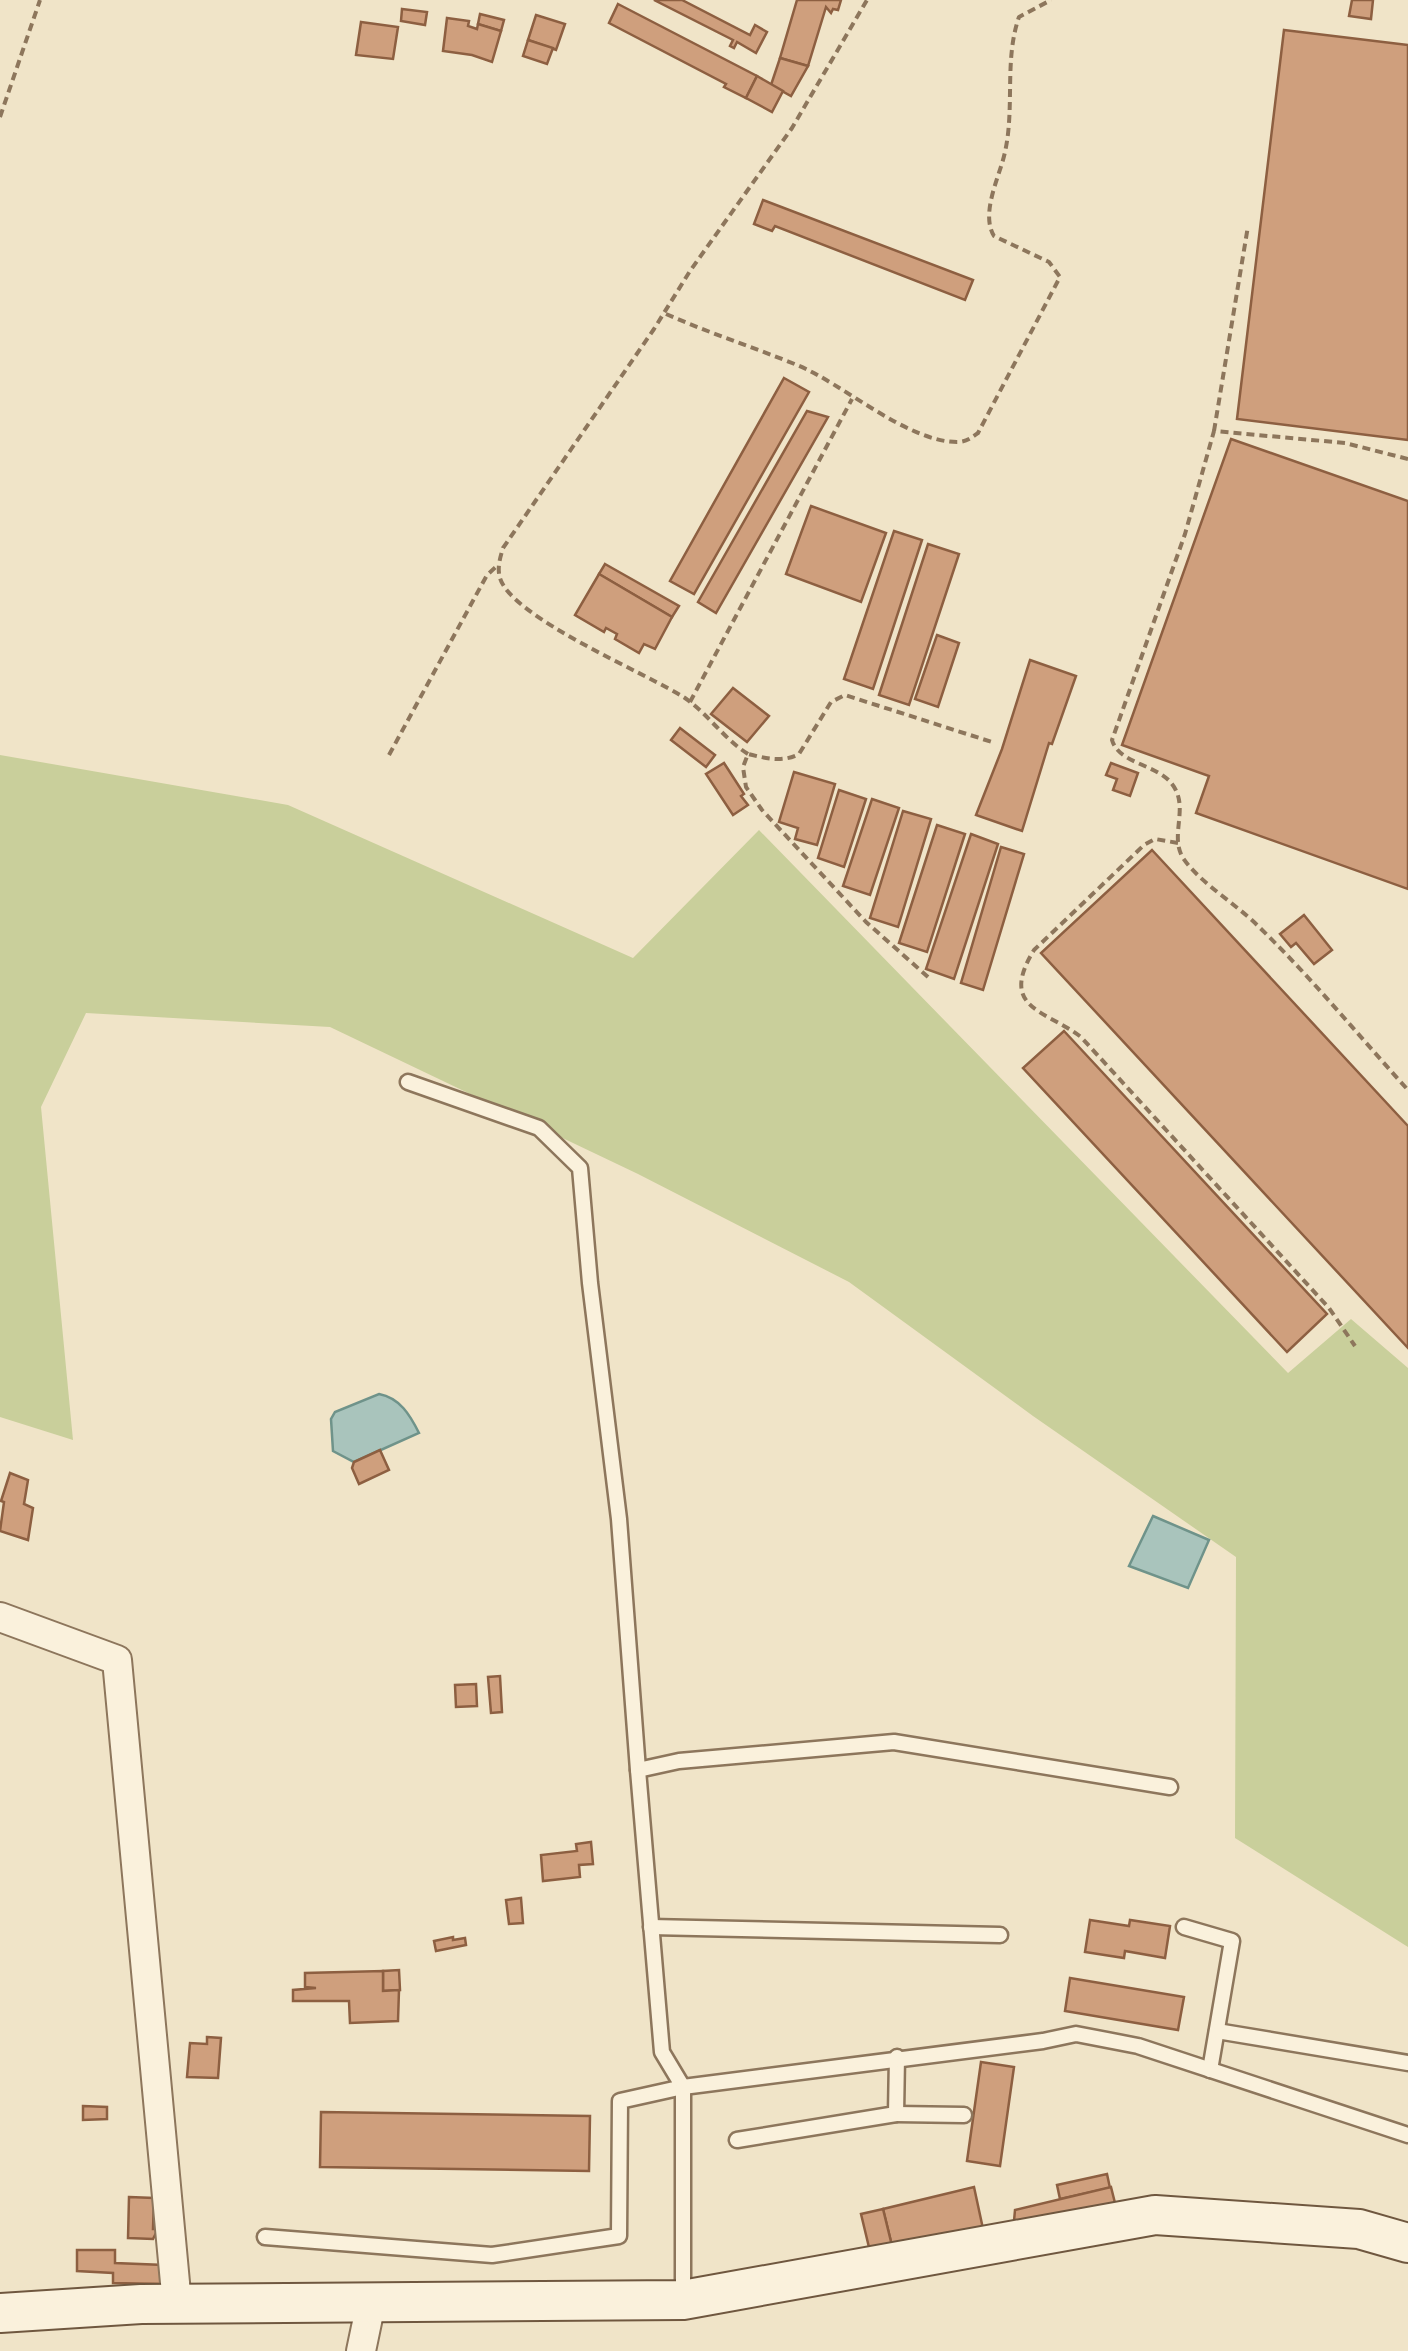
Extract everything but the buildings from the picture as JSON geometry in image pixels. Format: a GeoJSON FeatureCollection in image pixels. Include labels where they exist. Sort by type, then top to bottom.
{"type":"FeatureCollection","features":[{"type":"Feature","properties":{"kind":"main road"},"geometry":{"type":"LineString","coordinates":[[0,2313],[178,2304],[683,2300],[1155,2216],[1359,2229],[1408,2243]]}},
{"type":"Feature","properties":{"kind":"street"},"geometry":{"type":"LineString","coordinates":[[0,1617],[116,1660],[178,2304]]}},
{"type":"Feature","properties":{"kind":"street"},"geometry":{"type":"LineString","coordinates":[[361,2351],[371,2303]]}},
{"type":"Feature","properties":{"kind":"lane"},"geometry":{"type":"LineString","coordinates":[[408,1082],[539,1128],[580,1168],[619,1519],[662,2052],[683,2088],[683,2300]]}},
{"type":"Feature","properties":{"kind":"lane"},"geometry":{"type":"LineString","coordinates":[[638,1770],[679,1761],[894,1742],[1170,1786]]}},
{"type":"Feature","properties":{"kind":"lane"},"geometry":{"type":"LineString","coordinates":[[651,1927],[1000,1935]]}},
{"type":"Feature","properties":{"kind":"lane"},"geometry":{"type":"LineString","coordinates":[[1184,1927],[1232,1940],[1210,2070]]}},
{"type":"Feature","properties":{"kind":"lane"},"geometry":{"type":"LineString","coordinates":[[1217,2030],[1408,2063]]}},
{"type":"Feature","properties":{"kind":"lane"},"geometry":{"type":"LineString","coordinates":[[264,2237],[492,2255],[620,2236],[620,2101],[683,2088],[1076,2034],[1138,2046],[1408,2135]]}},
{"type":"Feature","properties":{"kind":"lane"},"geometry":{"type":"LineString","coordinates":[[896,2114],[897,2057]]}},
{"type":"Feature","properties":{"kind":"lane"},"geometry":{"type":"LineString","coordinates":[[737,2140],[896,2114],[964,2116]]}},
{"type":"Feature","properties":{"kind":"path"},"geometry":{"type":"LineString","coordinates":[[0,117],[40,0]]}},
{"type":"Feature","properties":{"kind":"path"},"geometry":{"type":"LineString","coordinates":[[868,0],[792,128],[503,548],[498,565],[500,579],[522,607],[690,702],[748,754],[772,760],[799,754],[831,702],[845,696],[995,743]]}},
{"type":"Feature","properties":{"kind":"path"},"geometry":{"type":"LineString","coordinates":[[664,313],[796,365],[922,432],[955,443],[978,433],[1060,277],[1048,262],[994,236],[988,219],[1006,150],[1016,24],[1019,17],[1051,0]]}},
{"type":"Feature","properties":{"kind":"path"},"geometry":{"type":"LineString","coordinates":[[1248,226],[1214,431],[1185,534],[1112,740],[1114,749],[1157,770],[1179,795],[1178,843],[1187,863],[1268,936],[1408,1090]]}},
{"type":"Feature","properties":{"kind":"path"},"geometry":{"type":"LineString","coordinates":[[690,702],[852,398]]}},
{"type":"Feature","properties":{"kind":"path"},"geometry":{"type":"LineString","coordinates":[[1214,431],[1345,443],[1408,459]]}},
{"type":"Feature","properties":{"kind":"path"},"geometry":{"type":"LineString","coordinates":[[389,755],[487,575],[498,565]]}},
{"type":"Feature","properties":{"kind":"path"},"geometry":{"type":"LineString","coordinates":[[748,754],[743,767],[746,787],[762,810],[866,922],[928,978]]}},
{"type":"Feature","properties":{"kind":"path"},"geometry":{"type":"LineString","coordinates":[[1178,843],[1155,840],[1144,844],[1034,950],[1024,966],[1024,996],[1032,1010],[1081,1037],[1329,1308],[1355,1346]]}},
{"type":"Feature","properties":{"kind":"green space"},"geometry":{"type":"Polygon","coordinates":[[[0,755],[288,805],[633,958],[759,830],[1288,1373],[1351,1319],[1408,1368],[1408,1947],[1235,1838],[1236,1557],[849,1282],[638,1174],[330,1027],[86,1013],[41,1107],[73,1440],[0,1417],[0,755]]]}},
{"type":"Feature","properties":{"kind":"water"},"geometry":{"type":"Polygon","coordinates":[[[379,1394],[399,1403],[419,1433],[354,1462],[333,1451],[331,1419],[335,1412],[379,1394]]]}},
{"type":"Feature","properties":{"kind":"water"},"geometry":{"type":"Polygon","coordinates":[[[1153,1516],[1209,1540],[1188,1588],[1129,1566],[1153,1516]]]}}]}
